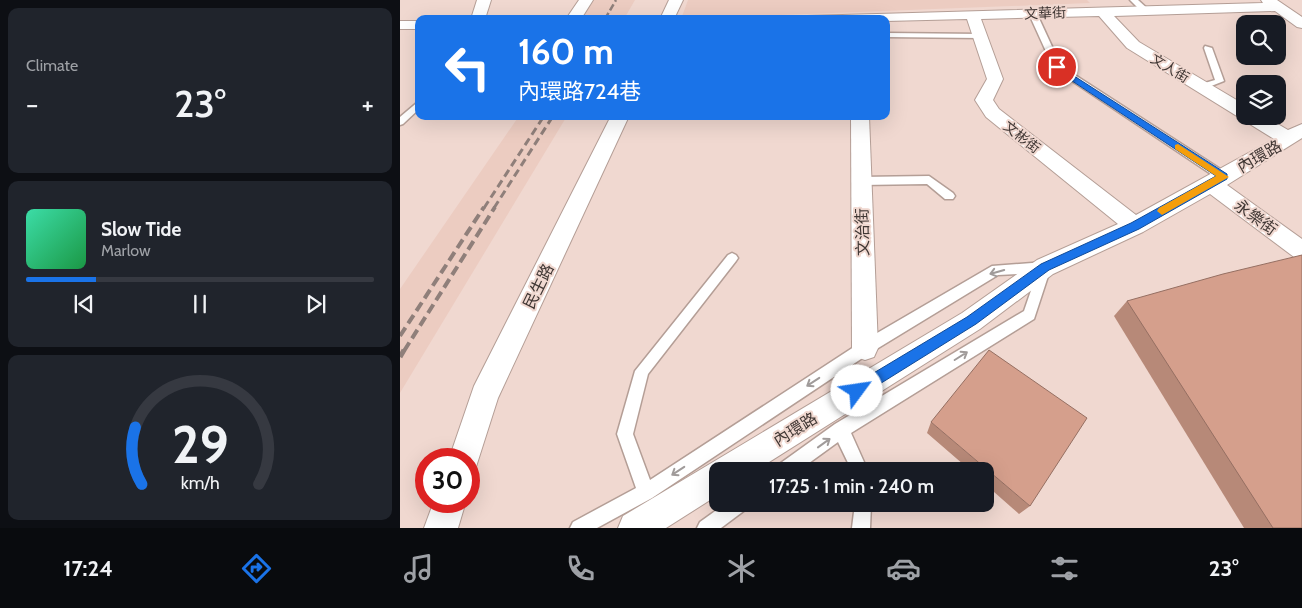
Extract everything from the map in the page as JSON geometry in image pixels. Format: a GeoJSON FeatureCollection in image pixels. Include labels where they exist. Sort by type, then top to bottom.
{"type":"FeatureCollection","features":[{"type":"Feature","properties":{"kind":"street"},"geometry":{"type":"LineString","coordinates":[[479,15],[484,0]]}},
{"type":"Feature","properties":{"kind":"street"},"geometry":{"type":"LineString","coordinates":[[576,15],[586,0]]}},
{"type":"Feature","properties":{"kind":"street"},"geometry":{"type":"LineString","coordinates":[[669,15],[676,0]]}},
{"type":"Feature","properties":{"kind":"street"},"geometry":{"type":"LineString","coordinates":[[1272,3],[1302,24]]}},
{"type":"Feature","properties":{"kind":"street","name":"文華街"},"geometry":{"type":"LineString","coordinates":[[890,17],[1103,12],[1139,5],[1272,3]]}},
{"type":"Feature","properties":{"kind":"street","name":"文人街"},"geometry":{"type":"LineString","coordinates":[[1103,12],[1133,45],[1236,108]]}},
{"type":"Feature","properties":{"kind":"street","name":"文彬街"},"geometry":{"type":"LineString","coordinates":[[973,16],[995,78],[984,100],[992,113],[1135,226]]}},
{"type":"Feature","properties":{"kind":"street"},"geometry":{"type":"LineString","coordinates":[[400,25],[415,25]]}},
{"type":"Feature","properties":{"kind":"street","name":"民生路"},"geometry":{"type":"LineString","coordinates":[[467,448],[484,396],[618,120]]}},
{"type":"Feature","properties":{"kind":"street","name":"文治街"},"geometry":{"type":"LineString","coordinates":[[860,120],[864,348]]}},
{"type":"Feature","properties":{"kind":"street"},"geometry":{"type":"LineString","coordinates":[[1272,125],[1295,134]]}},
{"type":"Feature","properties":{"kind":"street","name":"內環路"},"geometry":{"type":"LineString","coordinates":[[742,462],[971,321],[1045,267],[1135,226],[1295,134]]}},
{"type":"Feature","properties":{"kind":"street","name":"永樂街"},"geometry":{"type":"LineString","coordinates":[[1218,180],[1302,250]]}},
{"type":"Feature","properties":{"kind":"street"},"geometry":{"type":"LineString","coordinates":[[635,528],[709,483]]}},
{"type":"Feature","properties":{"kind":"street"},"geometry":{"type":"LineString","coordinates":[[441,528],[446,513]]}},
{"type":"Feature","properties":{"kind":"lane"},"geometry":{"type":"LineString","coordinates":[[1033,14],[1057,67],[1218,180]]}},
{"type":"Feature","properties":{"kind":"lane"},"geometry":{"type":"LineString","coordinates":[[890,35],[981,36]]}},
{"type":"Feature","properties":{"kind":"lane"},"geometry":{"type":"LineString","coordinates":[[1201,87],[1220,81],[1208,48]]}},
{"type":"Feature","properties":{"kind":"lane"},"geometry":{"type":"LineString","coordinates":[[400,122],[415,108]]}},
{"type":"Feature","properties":{"kind":"lane"},"geometry":{"type":"LineString","coordinates":[[861,181],[929,180],[949,196]]}},
{"type":"Feature","properties":{"kind":"lane"},"geometry":{"type":"LineString","coordinates":[[646,492],[625,434],[642,371],[732,258]]}},
{"type":"Feature","properties":{"kind":"lane"},"geometry":{"type":"LineString","coordinates":[[579,528],[646,492],[864,348],[996,270],[1045,267],[1029,315],[841,430],[797,462]]}},
{"type":"Feature","properties":{"kind":"lane"},"geometry":{"type":"LineString","coordinates":[[841,430],[856,462]]}},
{"type":"Feature","properties":{"kind":"lane"},"geometry":{"type":"LineString","coordinates":[[706,528],[728,512]]}},
{"type":"Feature","properties":{"kind":"lane"},"geometry":{"type":"LineString","coordinates":[[861,528],[862,512]]}},
{"type":"Feature","properties":{"kind":"shaded area"},"geometry":{"type":"Polygon","coordinates":[[[593,0],[635,0],[626,15],[583,15],[593,0]]]}},
{"type":"Feature","properties":{"kind":"shaded area"},"geometry":{"type":"Polygon","coordinates":[[[688,0],[1087,0],[1090,3],[783,15],[682,15],[688,0]]]}},
{"type":"Feature","properties":{"kind":"shaded area"},"geometry":{"type":"Polygon","coordinates":[[[516,120],[565,120],[400,393],[400,289],[516,120]]]}},
{"type":"Feature","properties":{"kind":"building"},"geometry":{"type":"Polygon","coordinates":[[[1302,255],[1302,528],[1273,528],[1127,301],[1223,274],[1302,255]]]}},
{"type":"Feature","properties":{"kind":"building"},"geometry":{"type":"Polygon","coordinates":[[[989,350],[1087,418],[1030,506],[994,475],[994,462],[978,462],[931,422],[989,350]]]}},
{"type":"Feature","properties":{"kind":"railway"},"geometry":{"type":"LineString","coordinates":[[607,15],[616,0]]}},
{"type":"Feature","properties":{"kind":"railway"},"geometry":{"type":"LineString","coordinates":[[484,208],[541,120]]}},
{"type":"Feature","properties":{"kind":"railway"},"geometry":{"type":"LineString","coordinates":[[494,208],[550,120]]}},
{"type":"Feature","properties":{"kind":"railway"},"geometry":{"type":"LineString","coordinates":[[400,336],[484,207]]}},
{"type":"Feature","properties":{"kind":"railway"},"geometry":{"type":"LineString","coordinates":[[404,351],[495,207]]}},
{"type":"Feature","properties":{"kind":"railway"},"geometry":{"type":"LineString","coordinates":[[400,357],[404,350]]}},
{"type":"Feature","properties":{"kind":"slow traffic"},"geometry":{"type":"LineString","coordinates":[[1162,211],[1224,177],[1178,147]]}},
{"type":"Feature","properties":{"kind":"route"},"geometry":{"type":"LineString","coordinates":[[857,391],[971,321],[1045,267],[1135,226],[1224,177],[1057,67]]}}]}
